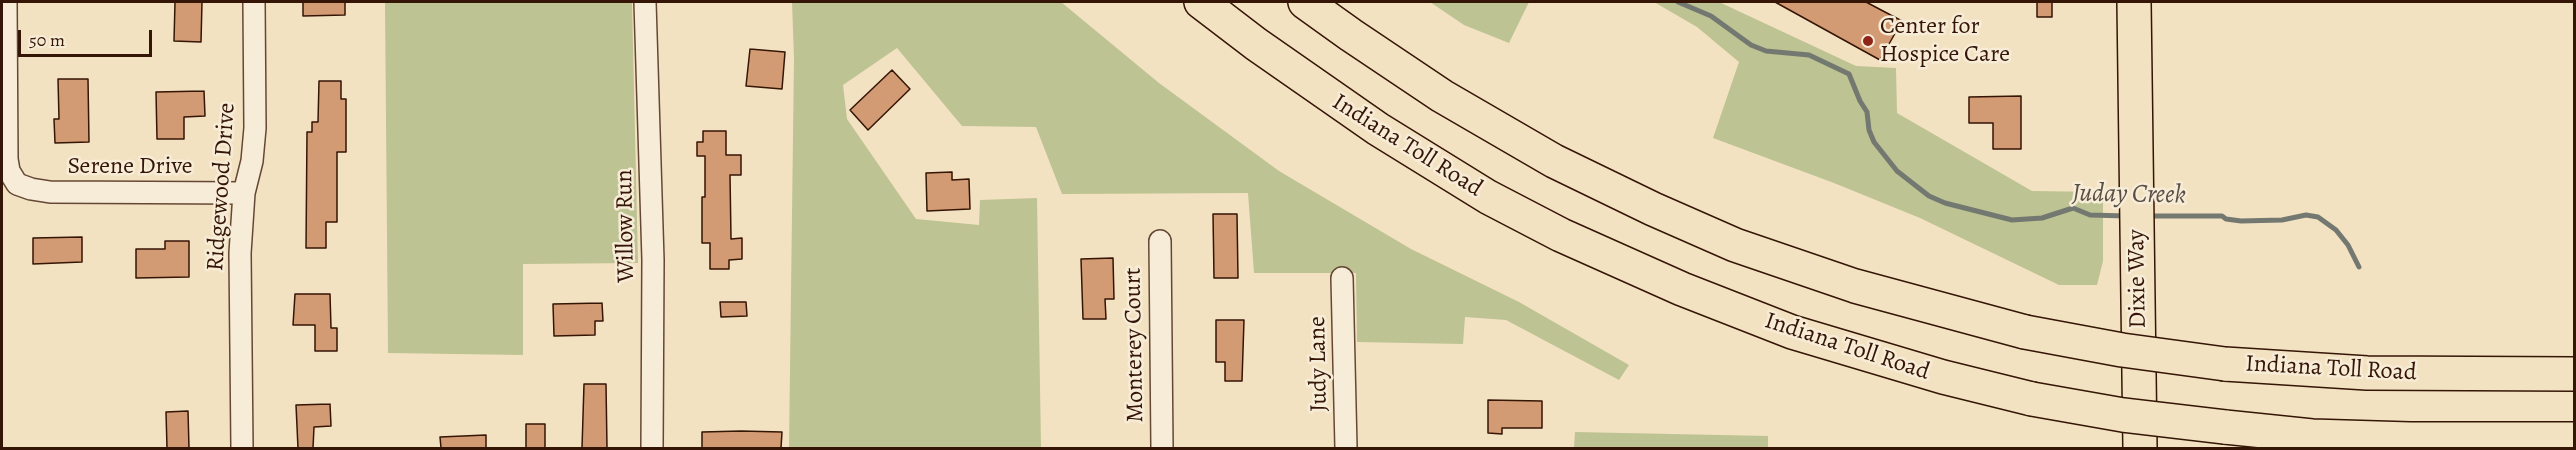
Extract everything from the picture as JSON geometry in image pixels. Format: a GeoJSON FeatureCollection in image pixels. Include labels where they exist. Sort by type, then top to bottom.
{"type":"FeatureCollection","features":[{"type":"Feature","properties":{"kind":"main road","name":"Indiana Toll Road"},"geometry":{"type":"LineString","coordinates":[[1201,2],[1256,44],[1378,129],[1488,197],[1561,235],[1682,290],[1792,332],[1943,377],[2032,399],[2123,414],[2312,436],[2399,439],[2565,439]]}},
{"type":"Feature","properties":{"kind":"main road","name":"Indiana Toll Road"},"geometry":{"type":"LineString","coordinates":[[1305,2],[1442,96],[1554,161],[1653,209],[1735,245],[1855,286],[2025,332],[2122,350],[2225,364],[2367,373],[2563,363]]}},
{"type":"Feature","properties":{"kind":"main road","name":"Dixie Way"},"geometry":{"type":"LineString","coordinates":[[2134,2],[2140,448]]}},
{"type":"Feature","properties":{"kind":"street","name":"Serene Drive"},"geometry":{"type":"LineString","coordinates":[[6,2],[7,159],[9,171],[17,184],[50,192],[244,193]]}},
{"type":"Feature","properties":{"kind":"street","name":"Ridgewood Drive"},"geometry":{"type":"LineString","coordinates":[[242,448],[240,253],[244,193],[252,160],[255,128],[254,2]]}},
{"type":"Feature","properties":{"kind":"street","name":"Willow Run"},"geometry":{"type":"LineString","coordinates":[[645,2],[653,260],[652,448]]}},
{"type":"Feature","properties":{"kind":"street","name":"Monterey Court"},"geometry":{"type":"LineString","coordinates":[[1160,241],[1162,448]]}},
{"type":"Feature","properties":{"kind":"street","name":"Judy Lane"},"geometry":{"type":"LineString","coordinates":[[1342,279],[1346,448]]}},
{"type":"Feature","properties":{"kind":"green space"},"geometry":{"type":"Polygon","coordinates":[[[385,2],[632,2],[638,263],[523,264],[523,355],[388,353],[385,2]]]}},
{"type":"Feature","properties":{"kind":"green space"},"geometry":{"type":"Polygon","coordinates":[[[792,2],[1061,2],[1159,83],[1279,171],[1411,249],[1519,302],[1629,365],[1619,380],[1506,320],[1465,317],[1463,344],[1357,342],[1356,273],[1254,273],[1248,193],[1062,194],[1036,127],[962,126],[897,48],[843,85],[847,119],[916,219],[979,225],[980,200],[1037,198],[1041,448],[789,448],[794,58],[792,2]]]}},
{"type":"Feature","properties":{"kind":"green space"},"geometry":{"type":"Polygon","coordinates":[[[1430,2],[1529,2],[1509,43],[1464,25],[1430,2]]]}},
{"type":"Feature","properties":{"kind":"green space"},"geometry":{"type":"Polygon","coordinates":[[[1654,2],[1719,2],[1856,66],[1896,68],[1897,113],[2032,191],[2103,192],[2103,261],[2097,285],[2059,285],[1920,218],[1713,138],[1739,62],[1697,27],[1654,2]]]}},
{"type":"Feature","properties":{"kind":"green space"},"geometry":{"type":"Polygon","coordinates":[[[1575,432],[1768,436],[1768,448],[1574,448],[1575,432]]]}},
{"type":"Feature","properties":{"kind":"building"},"geometry":{"type":"Polygon","coordinates":[[[175,2],[202,2],[201,42],[174,41],[175,2]]]}},
{"type":"Feature","properties":{"kind":"building"},"geometry":{"type":"Polygon","coordinates":[[[303,2],[345,2],[345,15],[303,16],[303,2]]]}},
{"type":"Feature","properties":{"kind":"building","name":"Center for Hospice Care"},"geometry":{"type":"Polygon","coordinates":[[[1775,2],[1866,2],[1902,21],[1880,60],[1775,2]]]}},
{"type":"Feature","properties":{"kind":"building"},"geometry":{"type":"Polygon","coordinates":[[[2037,2],[2052,2],[2052,17],[2037,17],[2037,2]]]}},
{"type":"Feature","properties":{"kind":"building"},"geometry":{"type":"Polygon","coordinates":[[[750,49],[785,52],[782,89],[746,86],[750,49]]]}},
{"type":"Feature","properties":{"kind":"building"},"geometry":{"type":"Polygon","coordinates":[[[892,70],[910,89],[868,130],[850,110],[892,70]]]}},
{"type":"Feature","properties":{"kind":"building"},"geometry":{"type":"Polygon","coordinates":[[[58,79],[88,79],[89,142],[55,143],[54,119],[59,119],[58,79]]]}},
{"type":"Feature","properties":{"kind":"building"},"geometry":{"type":"Polygon","coordinates":[[[319,81],[341,81],[341,99],[346,99],[346,152],[337,152],[337,222],[326,222],[326,248],[306,248],[307,132],[312,132],[312,122],[318,122],[319,81]]]}},
{"type":"Feature","properties":{"kind":"building"},"geometry":{"type":"Polygon","coordinates":[[[204,91],[205,116],[184,117],[184,139],[157,139],[156,92],[204,91]]]}},
{"type":"Feature","properties":{"kind":"building"},"geometry":{"type":"Polygon","coordinates":[[[2021,96],[2021,149],[1993,149],[1993,123],[1969,123],[1969,97],[2021,96]]]}},
{"type":"Feature","properties":{"kind":"building"},"geometry":{"type":"Polygon","coordinates":[[[703,131],[726,131],[726,155],[741,155],[741,175],[730,175],[731,239],[742,238],[742,259],[729,260],[729,269],[710,269],[710,243],[702,243],[705,156],[697,156],[697,142],[703,142],[703,131]]]}},
{"type":"Feature","properties":{"kind":"building"},"geometry":{"type":"Polygon","coordinates":[[[952,172],[952,180],[969,179],[970,209],[927,211],[926,173],[952,172]]]}},
{"type":"Feature","properties":{"kind":"building"},"geometry":{"type":"Polygon","coordinates":[[[1213,214],[1237,214],[1238,278],[1214,278],[1213,214]]]}},
{"type":"Feature","properties":{"kind":"building"},"geometry":{"type":"Polygon","coordinates":[[[82,237],[82,262],[33,264],[33,238],[82,237]]]}},
{"type":"Feature","properties":{"kind":"building"},"geometry":{"type":"Polygon","coordinates":[[[165,241],[189,241],[189,277],[136,278],[136,249],[165,249],[165,241]]]}},
{"type":"Feature","properties":{"kind":"building"},"geometry":{"type":"Polygon","coordinates":[[[1113,258],[1114,299],[1105,299],[1106,319],[1083,319],[1081,259],[1113,258]]]}},
{"type":"Feature","properties":{"kind":"building"},"geometry":{"type":"Polygon","coordinates":[[[295,294],[330,294],[331,328],[337,328],[337,351],[315,351],[315,325],[293,325],[295,294]]]}},
{"type":"Feature","properties":{"kind":"building"},"geometry":{"type":"Polygon","coordinates":[[[720,302],[746,302],[747,316],[721,317],[720,302]]]}},
{"type":"Feature","properties":{"kind":"building"},"geometry":{"type":"Polygon","coordinates":[[[602,303],[603,321],[595,321],[595,335],[554,336],[553,304],[602,303]]]}},
{"type":"Feature","properties":{"kind":"building"},"geometry":{"type":"Polygon","coordinates":[[[1216,320],[1244,320],[1242,381],[1225,381],[1225,362],[1216,362],[1216,320]]]}},
{"type":"Feature","properties":{"kind":"building"},"geometry":{"type":"Polygon","coordinates":[[[584,384],[606,384],[607,448],[582,448],[584,384]]]}},
{"type":"Feature","properties":{"kind":"building"},"geometry":{"type":"Polygon","coordinates":[[[1488,400],[1542,401],[1542,428],[1502,428],[1502,434],[1488,433],[1488,400]]]}},
{"type":"Feature","properties":{"kind":"building"},"geometry":{"type":"Polygon","coordinates":[[[330,404],[331,426],[314,427],[313,448],[298,448],[296,405],[330,404]]]}},
{"type":"Feature","properties":{"kind":"building"},"geometry":{"type":"Polygon","coordinates":[[[188,411],[189,448],[167,448],[166,412],[188,411]]]}},
{"type":"Feature","properties":{"kind":"building"},"geometry":{"type":"Polygon","coordinates":[[[526,424],[545,424],[545,448],[526,448],[526,424]]]}},
{"type":"Feature","properties":{"kind":"building"},"geometry":{"type":"Polygon","coordinates":[[[702,432],[782,432],[781,448],[702,448],[702,432]]]}},
{"type":"Feature","properties":{"kind":"building"},"geometry":{"type":"Polygon","coordinates":[[[486,435],[486,448],[441,448],[440,437],[486,435]]]}},
{"type":"Feature","properties":{"kind":"waterway","name":"Juday Creek"},"geometry":{"type":"LineString","coordinates":[[1678,2],[1711,16],[1751,45],[1766,51],[1809,55],[1849,74],[1867,112],[1869,130],[1874,142],[1897,171],[1929,196],[1945,203],[2012,220],[2042,218],[2073,208],[2090,215],[2126,216]]}},
{"type":"Feature","properties":{"kind":"waterway","name":"Juday Creek"},"geometry":{"type":"LineString","coordinates":[[2147,216],[2222,216],[2226,219],[2241,221],[2282,220],[2306,215],[2318,217],[2336,230],[2348,245],[2359,267]]}},
{"type":"Feature","properties":{"kind":"place","name":"Center for Hospice Care"},"geometry":{"type":"Point","coordinates":[1868,41]}}]}
